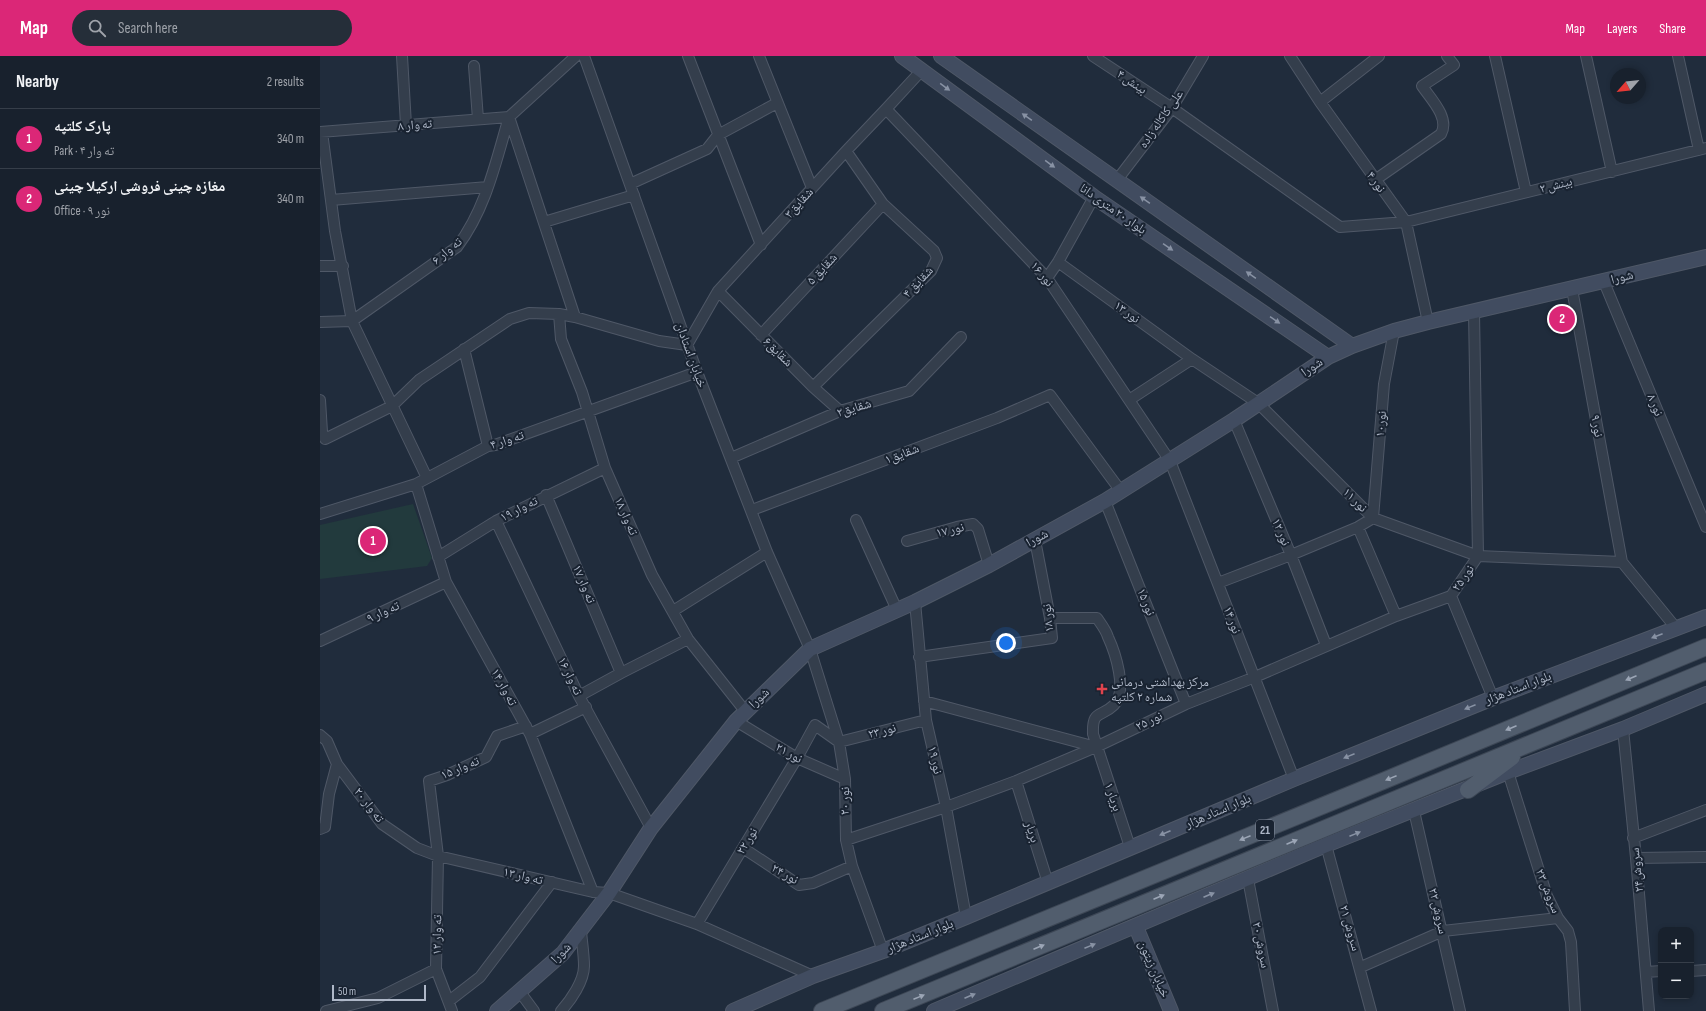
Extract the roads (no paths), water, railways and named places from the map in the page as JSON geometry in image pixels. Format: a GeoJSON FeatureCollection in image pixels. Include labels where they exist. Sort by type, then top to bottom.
{"type":"FeatureCollection","features":[{"type":"Feature","properties":{"kind":"main road","name":"21"},"geometry":{"type":"LineString","coordinates":[[822,1011],[1011,932],[1424,765],[1706,647]]}},
{"type":"Feature","properties":{"kind":"main road","name":"21"},"geometry":{"type":"LineString","coordinates":[[883,1011],[1706,671]]}},
{"type":"Feature","properties":{"kind":"main road"},"geometry":{"type":"LineString","coordinates":[[1468,790],[1531,743]]}},
{"type":"Feature","properties":{"kind":"street"},"geometry":{"type":"LineString","coordinates":[[402,56],[406,125]]}},
{"type":"Feature","properties":{"kind":"street"},"geometry":{"type":"LineString","coordinates":[[575,317],[509,117],[576,56]]}},
{"type":"Feature","properties":{"kind":"street","name":"خیابان استادان"},"geometry":{"type":"LineString","coordinates":[[584,56],[697,372],[752,510],[767,552],[810,649]]}},
{"type":"Feature","properties":{"kind":"street"},"geometry":{"type":"LineString","coordinates":[[688,56],[761,245]]}},
{"type":"Feature","properties":{"kind":"street"},"geometry":{"type":"LineString","coordinates":[[759,56],[812,188]]}},
{"type":"Feature","properties":{"kind":"street","name":"بلوار ۲۰ متری دانا"},"geometry":{"type":"LineString","coordinates":[[902,56],[1094,196],[1328,356]]}},
{"type":"Feature","properties":{"kind":"street","name":"بلوار ۲۰ متری دانا"},"geometry":{"type":"LineString","coordinates":[[941,56],[1352,346]]}},
{"type":"Feature","properties":{"kind":"street","name":"بینش ۴"},"geometry":{"type":"LineString","coordinates":[[1094,56],[1172,108],[1340,227],[1406,222]]}},
{"type":"Feature","properties":{"kind":"street","name":"علی کاکاله زاده"},"geometry":{"type":"LineString","coordinates":[[1117,180],[1172,108],[1202,56]]}},
{"type":"Feature","properties":{"kind":"street","name":"نور ۴"},"geometry":{"type":"LineString","coordinates":[[1290,56],[1320,102],[1406,222],[1428,322]]}},
{"type":"Feature","properties":{"kind":"street"},"geometry":{"type":"LineString","coordinates":[[1320,102],[1379,56]]}},
{"type":"Feature","properties":{"kind":"street"},"geometry":{"type":"LineString","coordinates":[[1375,180],[1441,134],[1444,124],[1442,118],[1422,86],[1454,65],[1447,56]]}},
{"type":"Feature","properties":{"kind":"street"},"geometry":{"type":"LineString","coordinates":[[1495,56],[1526,192]]}},
{"type":"Feature","properties":{"kind":"street"},"geometry":{"type":"LineString","coordinates":[[1586,56],[1612,172]]}},
{"type":"Feature","properties":{"kind":"street"},"geometry":{"type":"LineString","coordinates":[[1678,56],[1702,149]]}},
{"type":"Feature","properties":{"kind":"street"},"geometry":{"type":"LineString","coordinates":[[474,66],[478,119]]}},
{"type":"Feature","properties":{"kind":"street","name":"شقایق۳"},"geometry":{"type":"LineString","coordinates":[[687,345],[718,291],[922,70]]}},
{"type":"Feature","properties":{"kind":"street"},"geometry":{"type":"LineString","coordinates":[[630,184],[707,149],[718,135],[777,103]]}},
{"type":"Feature","properties":{"kind":"street","name":"نور ۱۶"},"geometry":{"type":"LineString","coordinates":[[886,109],[1047,278],[1170,461]]}},
{"type":"Feature","properties":{"kind":"street","name":"ته وار ۸"},"geometry":{"type":"LineString","coordinates":[[321,132],[509,117]]}},
{"type":"Feature","properties":{"kind":"street","name":"ته وار ۶"},"geometry":{"type":"LineString","coordinates":[[352,321],[457,247],[466,235],[483,201],[509,117]]}},
{"type":"Feature","properties":{"kind":"street"},"geometry":{"type":"LineString","coordinates":[[321,132],[335,231],[343,266],[352,321],[427,478]]}},
{"type":"Feature","properties":{"kind":"street","name":"بینش ۲"},"geometry":{"type":"LineString","coordinates":[[1406,222],[1702,149]]}},
{"type":"Feature","properties":{"kind":"street","name":"شقایق ۴"},"geometry":{"type":"LineString","coordinates":[[813,387],[931,271],[937,258],[934,251],[883,204],[846,151]]}},
{"type":"Feature","properties":{"kind":"street"},"geometry":{"type":"LineString","coordinates":[[331,200],[488,187]]}},
{"type":"Feature","properties":{"kind":"street"},"geometry":{"type":"LineString","coordinates":[[544,222],[634,195]]}},
{"type":"Feature","properties":{"kind":"street"},"geometry":{"type":"LineString","coordinates":[[1047,278],[1058,262],[1094,196]]}},
{"type":"Feature","properties":{"kind":"street","name":"شقایق ۵"},"geometry":{"type":"LineString","coordinates":[[761,335],[883,204]]}},
{"type":"Feature","properties":{"kind":"street","name":"شورا"},"geometry":{"type":"LineString","coordinates":[[497,1011],[563,953],[609,893],[651,828],[740,716],[810,649],[915,602],[989,565],[1105,501],[1120,490],[1170,461],[1234,420],[1328,356],[1394,331],[1428,322],[1572,290],[1706,257]]}},
{"type":"Feature","properties":{"kind":"street","name":"نور ۱۳"},"geometry":{"type":"LineString","coordinates":[[1058,262],[1192,359],[1258,403]]}},
{"type":"Feature","properties":{"kind":"street"},"geometry":{"type":"LineString","coordinates":[[320,266],[343,266]]}},
{"type":"Feature","properties":{"kind":"street","name":"نور ۸"},"geometry":{"type":"LineString","coordinates":[[1604,282],[1706,528]]}},
{"type":"Feature","properties":{"kind":"street","name":"نور ۹"},"geometry":{"type":"LineString","coordinates":[[1572,290],[1622,562]]}},
{"type":"Feature","properties":{"kind":"street","name":"شقایق۶"},"geometry":{"type":"LineString","coordinates":[[718,291],[813,387],[840,411]]}},
{"type":"Feature","properties":{"kind":"street"},"geometry":{"type":"LineString","coordinates":[[1474,312],[1478,556]]}},
{"type":"Feature","properties":{"kind":"street"},"geometry":{"type":"LineString","coordinates":[[320,400],[323,440],[392,406],[419,380],[510,319],[519,315],[539,313],[559,314],[575,317],[659,341],[687,345]]}},
{"type":"Feature","properties":{"kind":"street","name":"ته وار ۱۸"},"geometry":{"type":"LineString","coordinates":[[559,314],[561,339],[582,392],[605,468],[652,575],[688,638],[740,716]]}},
{"type":"Feature","properties":{"kind":"street"},"geometry":{"type":"LineString","coordinates":[[320,322],[352,321]]}},
{"type":"Feature","properties":{"kind":"street","name":"نور۱۰"},"geometry":{"type":"LineString","coordinates":[[1373,518],[1384,384],[1394,331]]}},
{"type":"Feature","properties":{"kind":"street","name":"شقایق۲"},"geometry":{"type":"LineString","coordinates":[[731,458],[840,411],[909,391],[961,336]]}},
{"type":"Feature","properties":{"kind":"street"},"geometry":{"type":"LineString","coordinates":[[464,349],[488,446]]}},
{"type":"Feature","properties":{"kind":"street"},"geometry":{"type":"LineString","coordinates":[[1130,400],[1192,359]]}},
{"type":"Feature","properties":{"kind":"street","name":"ته وار ۴"},"geometry":{"type":"LineString","coordinates":[[320,514],[416,484],[488,446],[495,445],[697,372]]}},
{"type":"Feature","properties":{"kind":"street","name":"شقایق۱"},"geometry":{"type":"LineString","coordinates":[[752,510],[997,418],[1050,395],[1120,490]]}},
{"type":"Feature","properties":{"kind":"street","name":"نور ۱۱"},"geometry":{"type":"LineString","coordinates":[[1258,403],[1373,518],[1478,556],[1622,562]]}},
{"type":"Feature","properties":{"kind":"street","name":"نور ۱۲"},"geometry":{"type":"LineString","coordinates":[[1234,420],[1291,555],[1326,645]]}},
{"type":"Feature","properties":{"kind":"street","name":"نور ۱۴"},"geometry":{"type":"LineString","coordinates":[[1170,461],[1294,779]]}},
{"type":"Feature","properties":{"kind":"street","name":"ته وار ۱۹"},"geometry":{"type":"LineString","coordinates":[[438,557],[496,521],[605,468]]}},
{"type":"Feature","properties":{"kind":"street","name":"ته وار ۱۴"},"geometry":{"type":"LineString","coordinates":[[416,484],[446,582],[528,730],[593,892]]}},
{"type":"Feature","properties":{"kind":"street","name":"ته وار ۱۷"},"geometry":{"type":"LineString","coordinates":[[546,496],[622,673]]}},
{"type":"Feature","properties":{"kind":"street","name":"نور ۱۵"},"geometry":{"type":"LineString","coordinates":[[1105,501],[1186,704]]}},
{"type":"Feature","properties":{"kind":"street"},"geometry":{"type":"LineString","coordinates":[[1218,583],[1358,527],[1373,518]]}},
{"type":"Feature","properties":{"kind":"street"},"geometry":{"type":"LineString","coordinates":[[856,520],[897,610]]}},
{"type":"Feature","properties":{"kind":"street","name":"ته وار ۱۶"},"geometry":{"type":"LineString","coordinates":[[496,521],[579,696],[651,828]]}},
{"type":"Feature","properties":{"kind":"street","name":"نور ۱۷"},"geometry":{"type":"LineString","coordinates":[[907,541],[973,524],[978,529],[989,565]]}},
{"type":"Feature","properties":{"kind":"street"},"geometry":{"type":"LineString","coordinates":[[1358,527],[1396,616]]}},
{"type":"Feature","properties":{"kind":"street","name":"نور ۱۸"},"geometry":{"type":"LineString","coordinates":[[919,657],[1052,638],[1050,618],[1035,540]]}},
{"type":"Feature","properties":{"kind":"street"},"geometry":{"type":"LineString","coordinates":[[673,611],[767,552]]}},
{"type":"Feature","properties":{"kind":"street","name":"نور ۲۵"},"geometry":{"type":"LineString","coordinates":[[846,840],[946,807],[1016,781],[1096,747],[1186,704],[1255,677],[1396,616],[1450,596],[1478,556]]}},
{"type":"Feature","properties":{"kind":"street"},"geometry":{"type":"LineString","coordinates":[[1622,562],[1676,628]]}},
{"type":"Feature","properties":{"kind":"street","name":"ته وار ۹"},"geometry":{"type":"LineString","coordinates":[[320,641],[446,582]]}},
{"type":"Feature","properties":{"kind":"street"},"geometry":{"type":"LineString","coordinates":[[1450,596],[1493,698]]}},
{"type":"Feature","properties":{"kind":"street","name":"نور ۱۹"},"geometry":{"type":"LineString","coordinates":[[915,602],[926,720],[946,807],[966,917]]}},
{"type":"Feature","properties":{"kind":"street","name":"بلوار استاد هژار"},"geometry":{"type":"LineString","coordinates":[[733,1011],[813,976],[883,951],[1048,883],[1130,847],[1493,698],[1706,616]]}},
{"type":"Feature","properties":{"kind":"street","name":"بریار ۱"},"geometry":{"type":"LineString","coordinates":[[1050,618],[1097,618],[1108,637],[1117,664],[1121,686],[1119,696],[1114,704],[1098,714],[1092,723],[1096,747],[1130,847]]}},
{"type":"Feature","properties":{"kind":"street"},"geometry":{"type":"LineString","coordinates":[[579,696],[688,638]]}},
{"type":"Feature","properties":{"kind":"street","name":"نور ۲۰"},"geometry":{"type":"LineString","coordinates":[[810,649],[839,742],[845,779],[846,840],[852,866],[883,951]]}},
{"type":"Feature","properties":{"kind":"street"},"geometry":{"type":"LineString","coordinates":[[934,1011],[1136,927],[1326,845],[1468,790],[1508,772],[1623,729],[1706,694]]}},
{"type":"Feature","properties":{"kind":"street"},"geometry":{"type":"LineString","coordinates":[[924,701],[1096,747]]}},
{"type":"Feature","properties":{"kind":"street","name":"ته وار ۱۵"},"geometry":{"type":"LineString","coordinates":[[429,781],[447,775],[486,757],[497,736],[528,730],[586,707]]}},
{"type":"Feature","properties":{"kind":"street","name":"نور ۲۱"},"geometry":{"type":"LineString","coordinates":[[740,716],[797,758],[845,779]]}},
{"type":"Feature","properties":{"kind":"street","name":"نور ۲۳"},"geometry":{"type":"LineString","coordinates":[[839,742],[926,720]]}},
{"type":"Feature","properties":{"kind":"street","name":"نور ۲۲"},"geometry":{"type":"LineString","coordinates":[[697,924],[797,758],[815,725],[839,742]]}},
{"type":"Feature","properties":{"kind":"street","name":"سروش۲۴"},"geometry":{"type":"LineString","coordinates":[[1623,729],[1649,1011]]}},
{"type":"Feature","properties":{"kind":"street","name":"ته وار ۲۰"},"geometry":{"type":"LineString","coordinates":[[322,739],[337,764],[382,824],[417,848],[438,856]]}},
{"type":"Feature","properties":{"kind":"street"},"geometry":{"type":"LineString","coordinates":[[320,829],[325,827],[330,794],[337,764]]}},
{"type":"Feature","properties":{"kind":"street","name":"سروش ۲۳"},"geometry":{"type":"LineString","coordinates":[[1508,772],[1547,896],[1558,918],[1568,931],[1571,942],[1575,1011]]}},
{"type":"Feature","properties":{"kind":"street","name":"ته وار ۱۲"},"geometry":{"type":"LineString","coordinates":[[429,781],[438,856],[436,968],[450,1006]]}},
{"type":"Feature","properties":{"kind":"street","name":"بریار"},"geometry":{"type":"LineString","coordinates":[[1016,781],[1048,883]]}},
{"type":"Feature","properties":{"kind":"street"},"geometry":{"type":"LineString","coordinates":[[1634,838],[1706,810]]}},
{"type":"Feature","properties":{"kind":"street","name":"سروش ۲۲"},"geometry":{"type":"LineString","coordinates":[[1414,811],[1443,931],[1460,1011]]}},
{"type":"Feature","properties":{"kind":"street","name":"سروش ۲۱"},"geometry":{"type":"LineString","coordinates":[[1326,845],[1372,1011]]}},
{"type":"Feature","properties":{"kind":"street","name":"نور ۲۴"},"geometry":{"type":"LineString","coordinates":[[743,848],[799,885],[813,883],[852,866]]}},
{"type":"Feature","properties":{"kind":"street","name":"ته وار ۱۳"},"geometry":{"type":"LineString","coordinates":[[438,856],[593,892],[609,893],[697,924],[813,976]]}},
{"type":"Feature","properties":{"kind":"street"},"geometry":{"type":"LineString","coordinates":[[1636,858],[1706,857]]}},
{"type":"Feature","properties":{"kind":"street","name":"سروش ۲۰"},"geometry":{"type":"LineString","coordinates":[[1248,879],[1273,1011]]}},
{"type":"Feature","properties":{"kind":"street"},"geometry":{"type":"LineString","coordinates":[[450,1006],[480,977],[552,882]]}},
{"type":"Feature","properties":{"kind":"street"},"geometry":{"type":"LineString","coordinates":[[1360,967],[1443,931],[1558,918]]}},
{"type":"Feature","properties":{"kind":"street","name":"خیابان زیتون"},"geometry":{"type":"LineString","coordinates":[[1136,927],[1171,1011]]}},
{"type":"Feature","properties":{"kind":"street"},"geometry":{"type":"LineString","coordinates":[[561,1011],[571,998],[580,981],[584,968],[581,931]]}},
{"type":"Feature","properties":{"kind":"street"},"geometry":{"type":"LineString","coordinates":[[326,1011],[378,998],[436,968]]}},
{"type":"Feature","properties":{"kind":"street"},"geometry":{"type":"LineString","coordinates":[[1694,971],[1706,970]]}},
{"type":"Feature","properties":{"kind":"street"},"geometry":{"type":"LineString","coordinates":[[1646,972],[1658,971]]}},
{"type":"Feature","properties":{"kind":"street"},"geometry":{"type":"LineString","coordinates":[[520,992],[534,1011]]}},
{"type":"Feature","properties":{"kind":"place","name":"مغازه چینی فروشی ارکیلا چینی"},"geometry":{"type":"Point","coordinates":[1562,319]}},
{"type":"Feature","properties":{"kind":"place","name":"پارک کلتپه"},"geometry":{"type":"Point","coordinates":[373,541]}},
{"type":"Feature","properties":{"kind":"place","name":"مرکز بهداشتی درمانی شماره ۲ کلتپه"},"geometry":{"type":"Point","coordinates":[1102,689]}}]}
